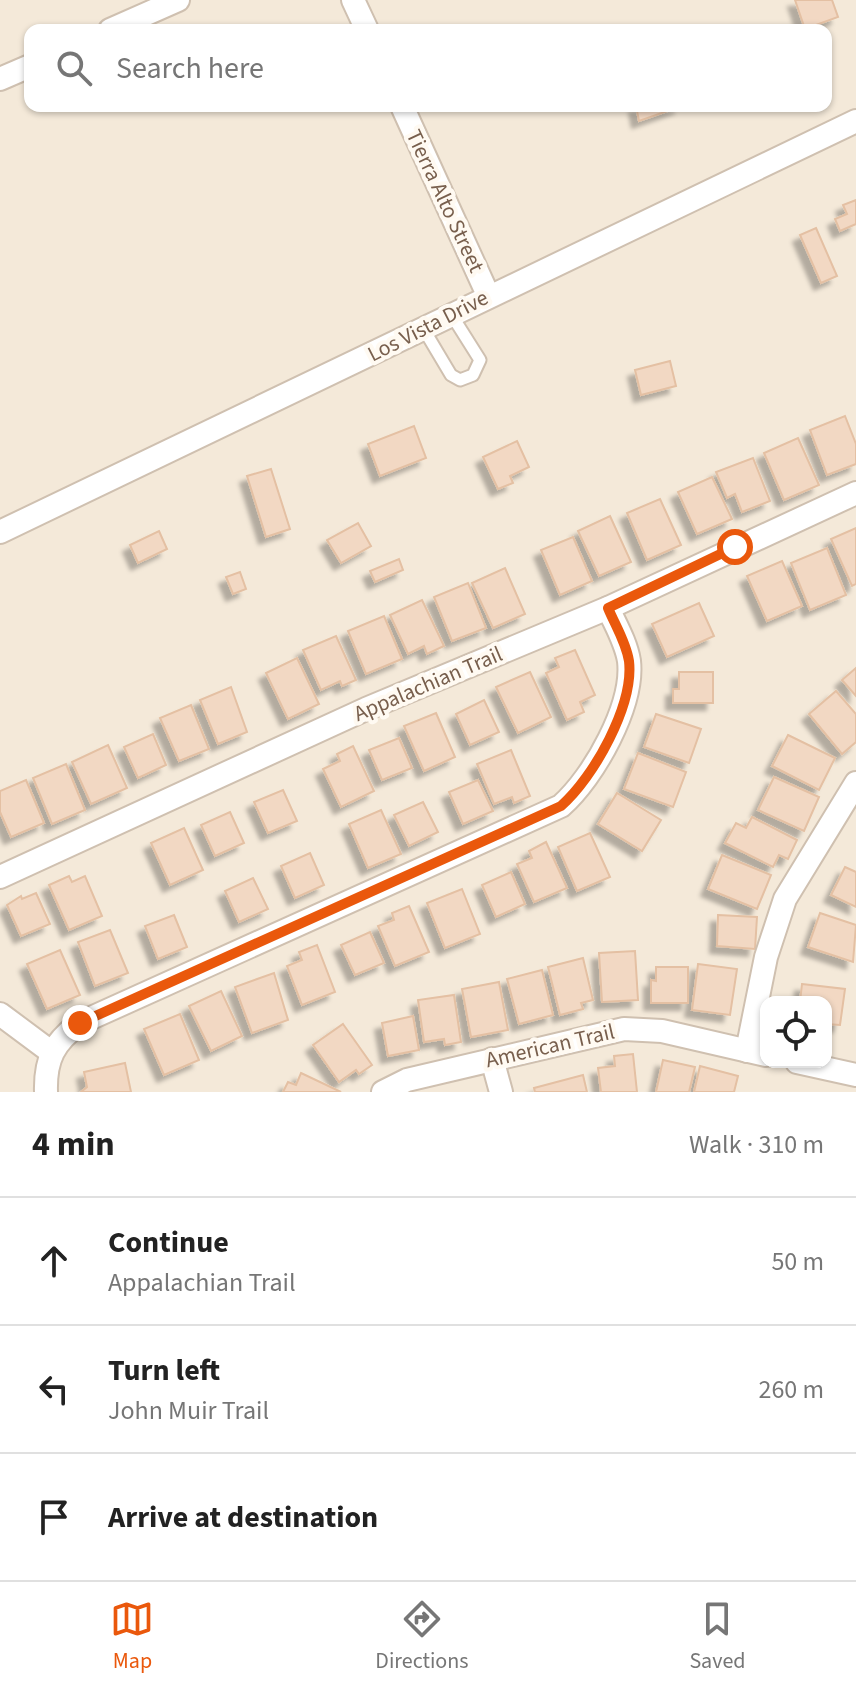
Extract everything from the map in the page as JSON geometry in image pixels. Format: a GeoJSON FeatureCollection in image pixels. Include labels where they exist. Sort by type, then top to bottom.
{"type":"FeatureCollection","features":[{"type":"Feature","properties":{"kind":"street"},"geometry":{"type":"LineString","coordinates":[[124,24],[178,0]]}},
{"type":"Feature","properties":{"kind":"street"},"geometry":{"type":"LineString","coordinates":[[353,0],[364,24]]}},
{"type":"Feature","properties":{"kind":"street"},"geometry":{"type":"LineString","coordinates":[[0,79],[24,69]]}},
{"type":"Feature","properties":{"kind":"street","name":"Tierra Alto Street"},"geometry":{"type":"LineString","coordinates":[[405,112],[488,295]]}},
{"type":"Feature","properties":{"kind":"street","name":"Los Vista Drive"},"geometry":{"type":"LineString","coordinates":[[0,532],[488,295],[856,121]]}},
{"type":"Feature","properties":{"kind":"street","name":"Appalachian Trail"},"geometry":{"type":"LineString","coordinates":[[0,877],[366,709],[608,608],[856,493]]}},
{"type":"Feature","properties":{"kind":"street"},"geometry":{"type":"LineString","coordinates":[[46,1092],[51,1052],[68,1032],[95,1016],[561,806],[584,783],[625,698],[629,659],[608,608]]}},
{"type":"Feature","properties":{"kind":"street"},"geometry":{"type":"LineString","coordinates":[[757,1053],[766,957],[785,899],[856,783]]}},
{"type":"Feature","properties":{"kind":"street"},"geometry":{"type":"LineString","coordinates":[[0,1014],[51,1052]]}},
{"type":"Feature","properties":{"kind":"street","name":"American Trail"},"geometry":{"type":"LineString","coordinates":[[383,1092],[407,1080],[624,1029],[662,1031],[757,1053]]}},
{"type":"Feature","properties":{"kind":"street"},"geometry":{"type":"LineString","coordinates":[[492,1059],[501,1092]]}},
{"type":"Feature","properties":{"kind":"street"},"geometry":{"type":"LineString","coordinates":[[824,1068],[856,1075]]}},
{"type":"Feature","properties":{"kind":"lane"},"geometry":{"type":"LineString","coordinates":[[423,328],[451,375],[460,380],[473,375],[480,360],[451,314]]}},
{"type":"Feature","properties":{"kind":"shaded area"},"geometry":{"type":"Polygon","coordinates":[[[0,0],[856,0],[856,1092],[0,1092],[0,0]]]}},
{"type":"Feature","properties":{"kind":"building"},"geometry":{"type":"Polygon","coordinates":[[[795,0],[832,0],[838,17],[819,24],[803,24],[795,0]]]}},
{"type":"Feature","properties":{"kind":"building"},"geometry":{"type":"Polygon","coordinates":[[[637,112],[665,112],[639,121],[637,112]]]}},
{"type":"Feature","properties":{"kind":"building"},"geometry":{"type":"Polygon","coordinates":[[[856,200],[856,224],[840,231],[835,219],[847,214],[843,205],[856,200]]]}},
{"type":"Feature","properties":{"kind":"building"},"geometry":{"type":"Polygon","coordinates":[[[816,228],[837,276],[821,283],[800,235],[816,228]]]}},
{"type":"Feature","properties":{"kind":"building"},"geometry":{"type":"Polygon","coordinates":[[[670,361],[676,386],[641,395],[635,370],[670,361]]]}},
{"type":"Feature","properties":{"kind":"building"},"geometry":{"type":"Polygon","coordinates":[[[845,416],[856,444],[856,464],[827,475],[810,430],[845,416]]]}},
{"type":"Feature","properties":{"kind":"building"},"geometry":{"type":"Polygon","coordinates":[[[414,426],[426,458],[380,476],[368,444],[414,426]]]}},
{"type":"Feature","properties":{"kind":"building"},"geometry":{"type":"Polygon","coordinates":[[[798,438],[819,485],[784,500],[764,453],[798,438]]]}},
{"type":"Feature","properties":{"kind":"building"},"geometry":{"type":"Polygon","coordinates":[[[517,441],[529,467],[510,476],[513,483],[498,489],[483,457],[517,441]]]}},
{"type":"Feature","properties":{"kind":"building"},"geometry":{"type":"Polygon","coordinates":[[[753,458],[770,501],[742,512],[735,494],[727,498],[716,472],[753,458]]]}},
{"type":"Feature","properties":{"kind":"building"},"geometry":{"type":"Polygon","coordinates":[[[271,469],[290,529],[266,537],[247,476],[271,469]]]}},
{"type":"Feature","properties":{"kind":"building"},"geometry":{"type":"Polygon","coordinates":[[[712,477],[732,519],[697,534],[678,492],[712,477]]]}},
{"type":"Feature","properties":{"kind":"building"},"geometry":{"type":"Polygon","coordinates":[[[660,499],[681,545],[647,560],[627,513],[660,499]]]}},
{"type":"Feature","properties":{"kind":"building"},"geometry":{"type":"Polygon","coordinates":[[[610,516],[631,562],[599,576],[578,531],[610,516]]]}},
{"type":"Feature","properties":{"kind":"building"},"geometry":{"type":"Polygon","coordinates":[[[358,523],[371,546],[341,563],[327,540],[358,523]]]}},
{"type":"Feature","properties":{"kind":"building"},"geometry":{"type":"Polygon","coordinates":[[[856,528],[856,584],[852,586],[831,539],[856,528]]]}},
{"type":"Feature","properties":{"kind":"building"},"geometry":{"type":"Polygon","coordinates":[[[159,531],[167,549],[138,563],[130,545],[159,531]]]}},
{"type":"Feature","properties":{"kind":"building"},"geometry":{"type":"Polygon","coordinates":[[[573,537],[592,581],[560,595],[541,550],[573,537]]]}},
{"type":"Feature","properties":{"kind":"building"},"geometry":{"type":"Polygon","coordinates":[[[827,548],[846,595],[810,610],[791,563],[827,548]]]}},
{"type":"Feature","properties":{"kind":"building"},"geometry":{"type":"Polygon","coordinates":[[[399,559],[403,570],[375,582],[370,571],[399,559]]]}},
{"type":"Feature","properties":{"kind":"building"},"geometry":{"type":"Polygon","coordinates":[[[782,561],[802,606],[767,621],[747,576],[782,561]]]}},
{"type":"Feature","properties":{"kind":"building"},"geometry":{"type":"Polygon","coordinates":[[[505,568],[525,614],[493,628],[472,583],[505,568]]]}},
{"type":"Feature","properties":{"kind":"building"},"geometry":{"type":"Polygon","coordinates":[[[240,572],[246,589],[233,594],[226,577],[240,572]]]}},
{"type":"Feature","properties":{"kind":"building"},"geometry":{"type":"Polygon","coordinates":[[[468,583],[486,628],[452,641],[434,597],[468,583]]]}},
{"type":"Feature","properties":{"kind":"building"},"geometry":{"type":"Polygon","coordinates":[[[422,600],[444,646],[427,654],[424,646],[408,654],[390,615],[422,600]]]}},
{"type":"Feature","properties":{"kind":"building"},"geometry":{"type":"Polygon","coordinates":[[[699,603],[714,636],[667,657],[652,624],[699,603]]]}},
{"type":"Feature","properties":{"kind":"building"},"geometry":{"type":"Polygon","coordinates":[[[384,616],[402,659],[366,674],[348,631],[384,616]]]}},
{"type":"Feature","properties":{"kind":"building"},"geometry":{"type":"Polygon","coordinates":[[[336,636],[356,680],[342,686],[340,681],[321,690],[303,650],[336,636]]]}},
{"type":"Feature","properties":{"kind":"building"},"geometry":{"type":"Polygon","coordinates":[[[575,650],[595,695],[580,702],[584,712],[567,720],[546,673],[559,667],[555,658],[575,650]]]}},
{"type":"Feature","properties":{"kind":"building"},"geometry":{"type":"Polygon","coordinates":[[[297,658],[319,704],[288,719],[266,673],[297,658]]]}},
{"type":"Feature","properties":{"kind":"building"},"geometry":{"type":"Polygon","coordinates":[[[856,668],[856,696],[842,680],[856,668]]]}},
{"type":"Feature","properties":{"kind":"building"},"geometry":{"type":"Polygon","coordinates":[[[530,672],[551,717],[518,733],[496,687],[530,672]]]}},
{"type":"Feature","properties":{"kind":"building"},"geometry":{"type":"Polygon","coordinates":[[[679,672],[713,672],[713,703],[673,703],[673,689],[679,689],[679,672]]]}},
{"type":"Feature","properties":{"kind":"building"},"geometry":{"type":"Polygon","coordinates":[[[231,687],[247,732],[218,744],[200,700],[231,687]]]}},
{"type":"Feature","properties":{"kind":"building"},"geometry":{"type":"Polygon","coordinates":[[[836,691],[856,714],[856,742],[842,754],[809,714],[836,691]]]}},
{"type":"Feature","properties":{"kind":"building"},"geometry":{"type":"Polygon","coordinates":[[[484,700],[499,732],[470,745],[456,714],[484,700]]]}},
{"type":"Feature","properties":{"kind":"building"},"geometry":{"type":"Polygon","coordinates":[[[191,705],[209,749],[179,761],[160,718],[191,705]]]}},
{"type":"Feature","properties":{"kind":"building"},"geometry":{"type":"Polygon","coordinates":[[[436,713],[455,757],[424,771],[404,726],[436,713]]]}},
{"type":"Feature","properties":{"kind":"building"},"geometry":{"type":"Polygon","coordinates":[[[656,714],[701,729],[689,763],[644,747],[656,714]]]}},
{"type":"Feature","properties":{"kind":"building"},"geometry":{"type":"Polygon","coordinates":[[[153,734],[166,765],[138,778],[124,747],[153,734]]]}},
{"type":"Feature","properties":{"kind":"building"},"geometry":{"type":"Polygon","coordinates":[[[788,735],[835,758],[819,790],[772,766],[788,735]]]}},
{"type":"Feature","properties":{"kind":"building"},"geometry":{"type":"Polygon","coordinates":[[[399,738],[412,768],[382,780],[369,750],[399,738]]]}},
{"type":"Feature","properties":{"kind":"building"},"geometry":{"type":"Polygon","coordinates":[[[108,745],[127,788],[91,804],[72,762],[108,745]]]}},
{"type":"Feature","properties":{"kind":"building"},"geometry":{"type":"Polygon","coordinates":[[[353,746],[374,791],[341,807],[323,769],[340,761],[337,754],[353,746]]]}},
{"type":"Feature","properties":{"kind":"building"},"geometry":{"type":"Polygon","coordinates":[[[511,750],[530,796],[514,803],[512,797],[494,804],[477,764],[511,750]]]}},
{"type":"Feature","properties":{"kind":"building"},"geometry":{"type":"Polygon","coordinates":[[[638,753],[686,772],[673,807],[624,789],[638,753]]]}},
{"type":"Feature","properties":{"kind":"building"},"geometry":{"type":"Polygon","coordinates":[[[66,764],[85,810],[52,824],[33,778],[66,764]]]}},
{"type":"Feature","properties":{"kind":"building"},"geometry":{"type":"Polygon","coordinates":[[[774,777],[819,797],[804,831],[758,810],[774,777]]]}},
{"type":"Feature","properties":{"kind":"building"},"geometry":{"type":"Polygon","coordinates":[[[26,780],[44,823],[11,837],[0,812],[0,791],[26,780]]]}},
{"type":"Feature","properties":{"kind":"building"},"geometry":{"type":"Polygon","coordinates":[[[478,780],[493,811],[463,824],[449,792],[478,780]]]}},
{"type":"Feature","properties":{"kind":"building"},"geometry":{"type":"Polygon","coordinates":[[[283,790],[297,821],[268,833],[254,802],[283,790]]]}},
{"type":"Feature","properties":{"kind":"building"},"geometry":{"type":"Polygon","coordinates":[[[617,793],[661,820],[642,851],[598,824],[617,793]]]}},
{"type":"Feature","properties":{"kind":"building"},"geometry":{"type":"Polygon","coordinates":[[[423,802],[438,832],[409,846],[394,815],[423,802]]]}},
{"type":"Feature","properties":{"kind":"building"},"geometry":{"type":"Polygon","coordinates":[[[381,810],[401,854],[368,868],[349,824],[381,810]]]}},
{"type":"Feature","properties":{"kind":"building"},"geometry":{"type":"Polygon","coordinates":[[[230,812],[244,843],[215,856],[201,825],[230,812]]]}},
{"type":"Feature","properties":{"kind":"building"},"geometry":{"type":"Polygon","coordinates":[[[752,817],[797,840],[788,859],[779,855],[773,867],[725,843],[736,823],[746,828],[752,817]]]}},
{"type":"Feature","properties":{"kind":"building"},"geometry":{"type":"Polygon","coordinates":[[[184,828],[203,870],[170,885],[151,843],[184,828]]]}},
{"type":"Feature","properties":{"kind":"building"},"geometry":{"type":"Polygon","coordinates":[[[590,833],[610,877],[577,891],[558,847],[590,833]]]}},
{"type":"Feature","properties":{"kind":"building"},"geometry":{"type":"Polygon","coordinates":[[[546,842],[567,888],[534,902],[517,864],[532,858],[529,851],[546,842]]]}},
{"type":"Feature","properties":{"kind":"building"},"geometry":{"type":"Polygon","coordinates":[[[310,853],[324,885],[295,898],[281,866],[310,853]]]}},
{"type":"Feature","properties":{"kind":"building"},"geometry":{"type":"Polygon","coordinates":[[[722,855],[771,875],[757,909],[708,889],[722,855]]]}},
{"type":"Feature","properties":{"kind":"building"},"geometry":{"type":"Polygon","coordinates":[[[845,867],[856,872],[856,907],[831,895],[845,867]]]}},
{"type":"Feature","properties":{"kind":"building"},"geometry":{"type":"Polygon","coordinates":[[[511,872],[525,904],[496,917],[482,885],[511,872]]]}},
{"type":"Feature","properties":{"kind":"building"},"geometry":{"type":"Polygon","coordinates":[[[69,876],[72,882],[85,876],[102,916],[69,930],[49,885],[69,876]]]}},
{"type":"Feature","properties":{"kind":"building"},"geometry":{"type":"Polygon","coordinates":[[[253,878],[268,909],[239,922],[225,891],[253,878]]]}},
{"type":"Feature","properties":{"kind":"building"},"geometry":{"type":"Polygon","coordinates":[[[462,889],[480,934],[445,948],[427,903],[462,889]]]}},
{"type":"Feature","properties":{"kind":"building"},"geometry":{"type":"Polygon","coordinates":[[[36,893],[50,924],[21,936],[7,905],[21,896],[22,899],[36,893]]]}},
{"type":"Feature","properties":{"kind":"building"},"geometry":{"type":"Polygon","coordinates":[[[409,906],[429,952],[395,966],[378,926],[394,920],[392,913],[409,906]]]}},
{"type":"Feature","properties":{"kind":"building"},"geometry":{"type":"Polygon","coordinates":[[[820,913],[856,925],[853,962],[808,947],[820,913]]]}},
{"type":"Feature","properties":{"kind":"building"},"geometry":{"type":"Polygon","coordinates":[[[174,915],[187,947],[158,959],[145,926],[174,915]]]}},
{"type":"Feature","properties":{"kind":"building"},"geometry":{"type":"Polygon","coordinates":[[[718,915],[757,917],[755,949],[717,946],[718,915]]]}},
{"type":"Feature","properties":{"kind":"building"},"geometry":{"type":"Polygon","coordinates":[[[110,930],[128,973],[95,986],[78,942],[110,930]]]}},
{"type":"Feature","properties":{"kind":"building"},"geometry":{"type":"Polygon","coordinates":[[[370,932],[384,963],[355,975],[341,945],[370,932]]]}},
{"type":"Feature","properties":{"kind":"building"},"geometry":{"type":"Polygon","coordinates":[[[317,945],[335,992],[302,1005],[287,966],[302,960],[299,952],[317,945]]]}},
{"type":"Feature","properties":{"kind":"building"},"geometry":{"type":"Polygon","coordinates":[[[60,950],[80,995],[47,1009],[27,964],[60,950]]]}},
{"type":"Feature","properties":{"kind":"building"},"geometry":{"type":"Polygon","coordinates":[[[635,951],[638,1000],[602,1002],[599,953],[635,951]]]}},
{"type":"Feature","properties":{"kind":"building"},"geometry":{"type":"Polygon","coordinates":[[[583,958],[593,1000],[581,1003],[583,1009],[560,1015],[548,967],[583,958]]]}},
{"type":"Feature","properties":{"kind":"building"},"geometry":{"type":"Polygon","coordinates":[[[698,964],[737,969],[730,1015],[692,1010],[698,964]]]}},
{"type":"Feature","properties":{"kind":"building"},"geometry":{"type":"Polygon","coordinates":[[[656,967],[688,967],[688,1003],[651,1003],[651,980],[656,981],[656,967]]]}},
{"type":"Feature","properties":{"kind":"building"},"geometry":{"type":"Polygon","coordinates":[[[542,970],[553,1015],[519,1024],[507,979],[542,970]]]}},
{"type":"Feature","properties":{"kind":"building"},"geometry":{"type":"Polygon","coordinates":[[[274,973],[288,1020],[252,1033],[235,987],[274,973]]]}},
{"type":"Feature","properties":{"kind":"building"},"geometry":{"type":"Polygon","coordinates":[[[499,982],[508,1030],[471,1037],[462,989],[499,982]]]}},
{"type":"Feature","properties":{"kind":"building"},"geometry":{"type":"Polygon","coordinates":[[[802,984],[845,989],[840,1025],[832,1024],[832,996],[801,996],[802,984]]]}},
{"type":"Feature","properties":{"kind":"building"},"geometry":{"type":"Polygon","coordinates":[[[221,991],[242,1036],[211,1051],[189,1006],[221,991]]]}},
{"type":"Feature","properties":{"kind":"building"},"geometry":{"type":"Polygon","coordinates":[[[454,995],[461,1042],[445,1045],[444,1039],[424,1042],[418,1000],[454,995]]]}},
{"type":"Feature","properties":{"kind":"building"},"geometry":{"type":"Polygon","coordinates":[[[180,1014],[199,1060],[164,1075],[144,1029],[180,1014]]]}},
{"type":"Feature","properties":{"kind":"building"},"geometry":{"type":"Polygon","coordinates":[[[413,1016],[419,1050],[388,1056],[382,1023],[413,1016]]]}},
{"type":"Feature","properties":{"kind":"building"},"geometry":{"type":"Polygon","coordinates":[[[343,1024],[372,1065],[359,1074],[356,1070],[339,1082],[313,1045],[343,1024]]]}},
{"type":"Feature","properties":{"kind":"building"},"geometry":{"type":"Polygon","coordinates":[[[633,1054],[637,1092],[601,1092],[598,1068],[615,1066],[614,1056],[633,1054]]]}},
{"type":"Feature","properties":{"kind":"building"},"geometry":{"type":"Polygon","coordinates":[[[663,1060],[695,1067],[689,1092],[656,1092],[663,1060]]]}},
{"type":"Feature","properties":{"kind":"building"},"geometry":{"type":"Polygon","coordinates":[[[125,1063],[131,1092],[81,1092],[87,1087],[84,1072],[125,1063]]]}},
{"type":"Feature","properties":{"kind":"building"},"geometry":{"type":"Polygon","coordinates":[[[700,1066],[738,1076],[734,1092],[694,1092],[700,1066]]]}},
{"type":"Feature","properties":{"kind":"building"},"geometry":{"type":"Polygon","coordinates":[[[301,1073],[341,1092],[283,1092],[288,1082],[296,1085],[301,1073]]]}},
{"type":"Feature","properties":{"kind":"building"},"geometry":{"type":"Polygon","coordinates":[[[583,1075],[587,1092],[535,1092],[534,1088],[583,1075]]]}},
{"type":"Feature","properties":{"kind":"route"},"geometry":{"type":"LineString","coordinates":[[80,1023],[561,806],[584,783],[622,711],[629,659],[608,608],[735,547]]}}]}
